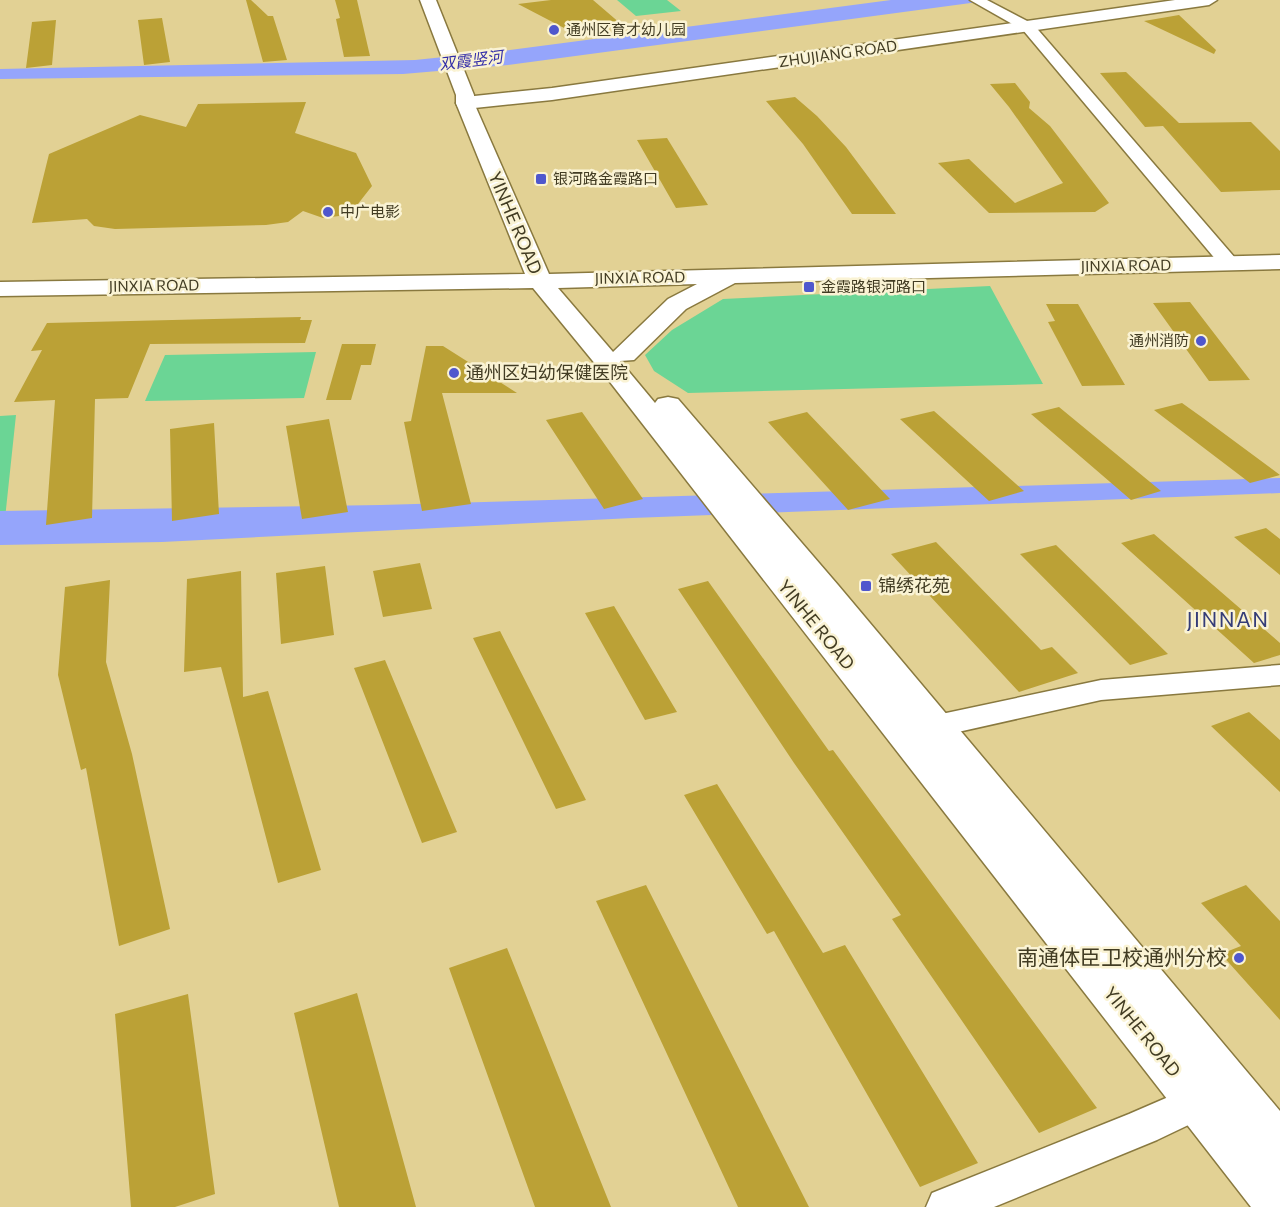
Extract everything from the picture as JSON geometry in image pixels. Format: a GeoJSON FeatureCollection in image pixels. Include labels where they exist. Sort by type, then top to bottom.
{"type":"FeatureCollection","features":[{"type":"Feature","properties":{"kind":"main road","name":"YINHE ROAD"},"geometry":{"type":"LineString","coordinates":[[428,0],[446,47],[466,74],[548,273],[619,376],[919,729],[1214,1095],[1280,1205]]}},
{"type":"Feature","properties":{"kind":"main road","name":"ZHUJIANG ROAD"},"geometry":{"type":"LineString","coordinates":[[1024,25],[1172,0]]}},
{"type":"Feature","properties":{"kind":"main road","name":"ZHUJIANG ROAD"},"geometry":{"type":"LineString","coordinates":[[475,98],[575,91],[1209,0]]}},
{"type":"Feature","properties":{"kind":"main road","name":"YINHE ROAD"},"geometry":{"type":"LineString","coordinates":[[475,98],[512,162]]}},
{"type":"Feature","properties":{"kind":"main road","name":"JINXIA ROAD"},"geometry":{"type":"LineString","coordinates":[[0,275],[548,273],[732,276],[1224,257],[1280,250]]}},
{"type":"Feature","properties":{"kind":"main road","name":"JINXIA ROAD"},"geometry":{"type":"LineString","coordinates":[[0,289],[301,283],[548,273],[1224,257],[1280,262]]}},
{"type":"Feature","properties":{"kind":"main road","name":"YINHE ROAD"},"geometry":{"type":"LineString","coordinates":[[548,273],[625,354],[753,505],[919,729]]}},
{"type":"Feature","properties":{"kind":"main road"},"geometry":{"type":"LineString","coordinates":[[625,354],[677,304],[732,276]]}},
{"type":"Feature","properties":{"kind":"main road","name":"YINHE ROAD"},"geometry":{"type":"LineString","coordinates":[[1214,1095],[1280,1147]]}},
{"type":"Feature","properties":{"kind":"street"},"geometry":{"type":"LineString","coordinates":[[981,2],[1024,25],[1224,257]]}},
{"type":"Feature","properties":{"kind":"street"},"geometry":{"type":"LineString","coordinates":[[919,729],[1101,690],[1280,675]]}},
{"type":"Feature","properties":{"kind":"street"},"geometry":{"type":"LineString","coordinates":[[946,1207],[1143,1127],[1214,1095]]}},
{"type":"Feature","properties":{"kind":"green space"},"geometry":{"type":"Polygon","coordinates":[[[617,0],[667,0],[681,11],[636,16],[617,0]]]}},
{"type":"Feature","properties":{"kind":"green space"},"geometry":{"type":"Polygon","coordinates":[[[990,286],[1043,384],[688,393],[654,371],[645,355],[672,330],[723,299],[990,286]]]}},
{"type":"Feature","properties":{"kind":"green space"},"geometry":{"type":"Polygon","coordinates":[[[316,352],[304,398],[145,401],[165,355],[316,352]]]}},
{"type":"Feature","properties":{"kind":"green space"},"geometry":{"type":"Polygon","coordinates":[[[16,415],[4,528],[0,528],[0,416],[16,415]]]}},
{"type":"Feature","properties":{"kind":"water","name":"双霞竖河"},"geometry":{"type":"Polygon","coordinates":[[[891,0],[993,0],[508,65],[403,74],[0,79],[0,69],[415,60],[502,51],[891,0]]]}},
{"type":"Feature","properties":{"kind":"water"},"geometry":{"type":"Polygon","coordinates":[[[1280,478],[1280,493],[632,518],[162,542],[0,545],[0,511],[381,505],[1280,478]]]}},
{"type":"Feature","properties":{"kind":"building"},"geometry":{"type":"Polygon","coordinates":[[[246,0],[251,0],[268,16],[273,16],[287,60],[263,62],[246,0]]]}},
{"type":"Feature","properties":{"kind":"building"},"geometry":{"type":"Polygon","coordinates":[[[335,0],[357,0],[370,56],[344,57],[336,19],[340,18],[335,0]]]}},
{"type":"Feature","properties":{"kind":"building"},"geometry":{"type":"Polygon","coordinates":[[[551,0],[593,0],[621,24],[566,29],[518,4],[551,0]]]}},
{"type":"Feature","properties":{"kind":"building"},"geometry":{"type":"Polygon","coordinates":[[[1179,15],[1216,50],[1214,54],[1144,21],[1179,15]]]}},
{"type":"Feature","properties":{"kind":"building"},"geometry":{"type":"Polygon","coordinates":[[[162,18],[170,62],[144,65],[138,20],[162,18]]]}},
{"type":"Feature","properties":{"kind":"building"},"geometry":{"type":"Polygon","coordinates":[[[56,20],[52,65],[26,68],[32,22],[56,20]]]}},
{"type":"Feature","properties":{"kind":"building"},"geometry":{"type":"Polygon","coordinates":[[[1126,72],[1179,123],[1251,122],[1280,151],[1280,190],[1221,192],[1163,126],[1145,127],[1100,73],[1126,72]]]}},
{"type":"Feature","properties":{"kind":"building"},"geometry":{"type":"Polygon","coordinates":[[[1015,83],[1030,102],[1029,108],[1050,126],[1109,203],[1095,212],[989,213],[938,163],[969,159],[1015,203],[1063,183],[990,84],[1015,83]]]}},
{"type":"Feature","properties":{"kind":"building"},"geometry":{"type":"Polygon","coordinates":[[[795,97],[817,116],[846,147],[896,214],[852,214],[803,144],[766,101],[795,97]]]}},
{"type":"Feature","properties":{"kind":"building"},"geometry":{"type":"Polygon","coordinates":[[[306,102],[295,133],[356,153],[372,186],[354,209],[339,216],[323,218],[303,211],[288,222],[266,225],[115,229],[94,226],[87,219],[32,223],[49,154],[140,115],[186,127],[198,104],[306,102]]]}},
{"type":"Feature","properties":{"kind":"building"},"geometry":{"type":"Polygon","coordinates":[[[667,138],[708,205],[676,208],[637,140],[667,138]]]}},
{"type":"Feature","properties":{"kind":"building","name":"通州消防"},"geometry":{"type":"Polygon","coordinates":[[[1190,302],[1250,380],[1209,381],[1153,303],[1190,302]]]}},
{"type":"Feature","properties":{"kind":"building"},"geometry":{"type":"Polygon","coordinates":[[[1046,304],[1078,304],[1125,385],[1082,386],[1048,322],[1055,321],[1046,304]]]}},
{"type":"Feature","properties":{"kind":"building"},"geometry":{"type":"Polygon","coordinates":[[[301,317],[300,320],[312,320],[305,343],[150,344],[128,398],[95,399],[92,518],[46,525],[55,400],[14,402],[42,350],[31,351],[47,323],[301,317]]]}},
{"type":"Feature","properties":{"kind":"building"},"geometry":{"type":"Polygon","coordinates":[[[342,344],[376,344],[371,365],[361,365],[351,400],[326,400],[342,344]]]}},
{"type":"Feature","properties":{"kind":"building"},"geometry":{"type":"Polygon","coordinates":[[[426,346],[443,346],[517,393],[442,393],[471,504],[422,511],[404,422],[411,421],[426,346]]]}},
{"type":"Feature","properties":{"kind":"building"},"geometry":{"type":"Polygon","coordinates":[[[1182,403],[1280,475],[1250,483],[1154,410],[1182,403]]]}},
{"type":"Feature","properties":{"kind":"building"},"geometry":{"type":"Polygon","coordinates":[[[1059,407],[1161,491],[1131,500],[1031,414],[1059,407]]]}},
{"type":"Feature","properties":{"kind":"building"},"geometry":{"type":"Polygon","coordinates":[[[934,411],[1024,491],[989,501],[900,419],[934,411]]]}},
{"type":"Feature","properties":{"kind":"building"},"geometry":{"type":"Polygon","coordinates":[[[582,412],[643,499],[604,509],[546,420],[582,412]]]}},
{"type":"Feature","properties":{"kind":"building"},"geometry":{"type":"Polygon","coordinates":[[[807,412],[890,499],[848,510],[768,422],[807,412]]]}},
{"type":"Feature","properties":{"kind":"building"},"geometry":{"type":"Polygon","coordinates":[[[329,419],[348,512],[302,519],[286,426],[329,419]]]}},
{"type":"Feature","properties":{"kind":"building"},"geometry":{"type":"Polygon","coordinates":[[[214,423],[219,514],[172,521],[170,429],[214,423]]]}},
{"type":"Feature","properties":{"kind":"building"},"geometry":{"type":"Polygon","coordinates":[[[1266,528],[1280,539],[1280,575],[1234,537],[1266,528]]]}},
{"type":"Feature","properties":{"kind":"building"},"geometry":{"type":"Polygon","coordinates":[[[1154,534],[1280,643],[1280,655],[1254,663],[1121,543],[1154,534]]]}},
{"type":"Feature","properties":{"kind":"building"},"geometry":{"type":"Polygon","coordinates":[[[936,542],[1041,650],[1052,647],[1078,673],[1019,692],[891,554],[936,542]]]}},
{"type":"Feature","properties":{"kind":"building"},"geometry":{"type":"Polygon","coordinates":[[[1056,545],[1168,654],[1130,665],[1020,554],[1056,545]]]}},
{"type":"Feature","properties":{"kind":"building"},"geometry":{"type":"Polygon","coordinates":[[[420,563],[432,609],[383,617],[373,571],[420,563]]]}},
{"type":"Feature","properties":{"kind":"building"},"geometry":{"type":"Polygon","coordinates":[[[325,566],[334,635],[281,644],[276,573],[325,566]]]}},
{"type":"Feature","properties":{"kind":"building"},"geometry":{"type":"Polygon","coordinates":[[[241,571],[243,697],[268,691],[321,870],[278,883],[221,667],[184,672],[187,579],[241,571]]]}},
{"type":"Feature","properties":{"kind":"building"},"geometry":{"type":"Polygon","coordinates":[[[110,580],[106,662],[132,754],[170,929],[119,946],[86,768],[81,770],[58,675],[65,587],[110,580]]]}},
{"type":"Feature","properties":{"kind":"building"},"geometry":{"type":"Polygon","coordinates":[[[708,581],[829,751],[833,750],[1097,1108],[1039,1133],[892,919],[901,915],[794,763],[678,589],[708,581]]]}},
{"type":"Feature","properties":{"kind":"building"},"geometry":{"type":"Polygon","coordinates":[[[614,606],[677,712],[645,720],[585,613],[614,606]]]}},
{"type":"Feature","properties":{"kind":"building"},"geometry":{"type":"Polygon","coordinates":[[[500,631],[586,800],[556,809],[473,638],[500,631]]]}},
{"type":"Feature","properties":{"kind":"building"},"geometry":{"type":"Polygon","coordinates":[[[385,660],[457,832],[422,843],[354,668],[385,660]]]}},
{"type":"Feature","properties":{"kind":"building"},"geometry":{"type":"Polygon","coordinates":[[[1249,712],[1280,740],[1280,792],[1211,726],[1249,712]]]}},
{"type":"Feature","properties":{"kind":"building"},"geometry":{"type":"Polygon","coordinates":[[[717,784],[823,953],[845,945],[978,1163],[920,1187],[774,931],[767,934],[684,795],[717,784]]]}},
{"type":"Feature","properties":{"kind":"building"},"geometry":{"type":"Polygon","coordinates":[[[646,885],[809,1207],[738,1207],[596,901],[646,885]]]}},
{"type":"Feature","properties":{"kind":"building"},"geometry":{"type":"Polygon","coordinates":[[[1246,885],[1280,921],[1280,1020],[1221,954],[1241,946],[1201,903],[1246,885]]]}},
{"type":"Feature","properties":{"kind":"building"},"geometry":{"type":"Polygon","coordinates":[[[507,948],[611,1207],[535,1207],[449,968],[507,948]]]}},
{"type":"Feature","properties":{"kind":"building"},"geometry":{"type":"Polygon","coordinates":[[[357,993],[416,1207],[339,1207],[294,1013],[357,993]]]}},
{"type":"Feature","properties":{"kind":"building"},"geometry":{"type":"Polygon","coordinates":[[[188,994],[215,1194],[175,1207],[131,1207],[115,1014],[188,994]]]}},
{"type":"Feature","properties":{"kind":"place","name":"通州区育才幼儿园"},"geometry":{"type":"Point","coordinates":[554,30]}},
{"type":"Feature","properties":{"kind":"place","name":"银河路金霞路口"},"geometry":{"type":"Point","coordinates":[541,179]}},
{"type":"Feature","properties":{"kind":"place","name":"中广电影"},"geometry":{"type":"Point","coordinates":[328,212]}},
{"type":"Feature","properties":{"kind":"place","name":"金霞路银河路口"},"geometry":{"type":"Point","coordinates":[809,287]}},
{"type":"Feature","properties":{"kind":"place","name":"通州消防"},"geometry":{"type":"Point","coordinates":[1201,341]}},
{"type":"Feature","properties":{"kind":"place","name":"通州区妇幼保健医院"},"geometry":{"type":"Point","coordinates":[454,373]}},
{"type":"Feature","properties":{"kind":"place","name":"锦绣花苑"},"geometry":{"type":"Point","coordinates":[866,586]}},
{"type":"Feature","properties":{"kind":"place","name":"南通体臣卫校通州分校"},"geometry":{"type":"Point","coordinates":[1239,958]}},
{"type":"Feature","properties":{"kind":"district","name":"JINNAN"},"geometry":{"type":"Point","coordinates":[1228,620]}}]}
